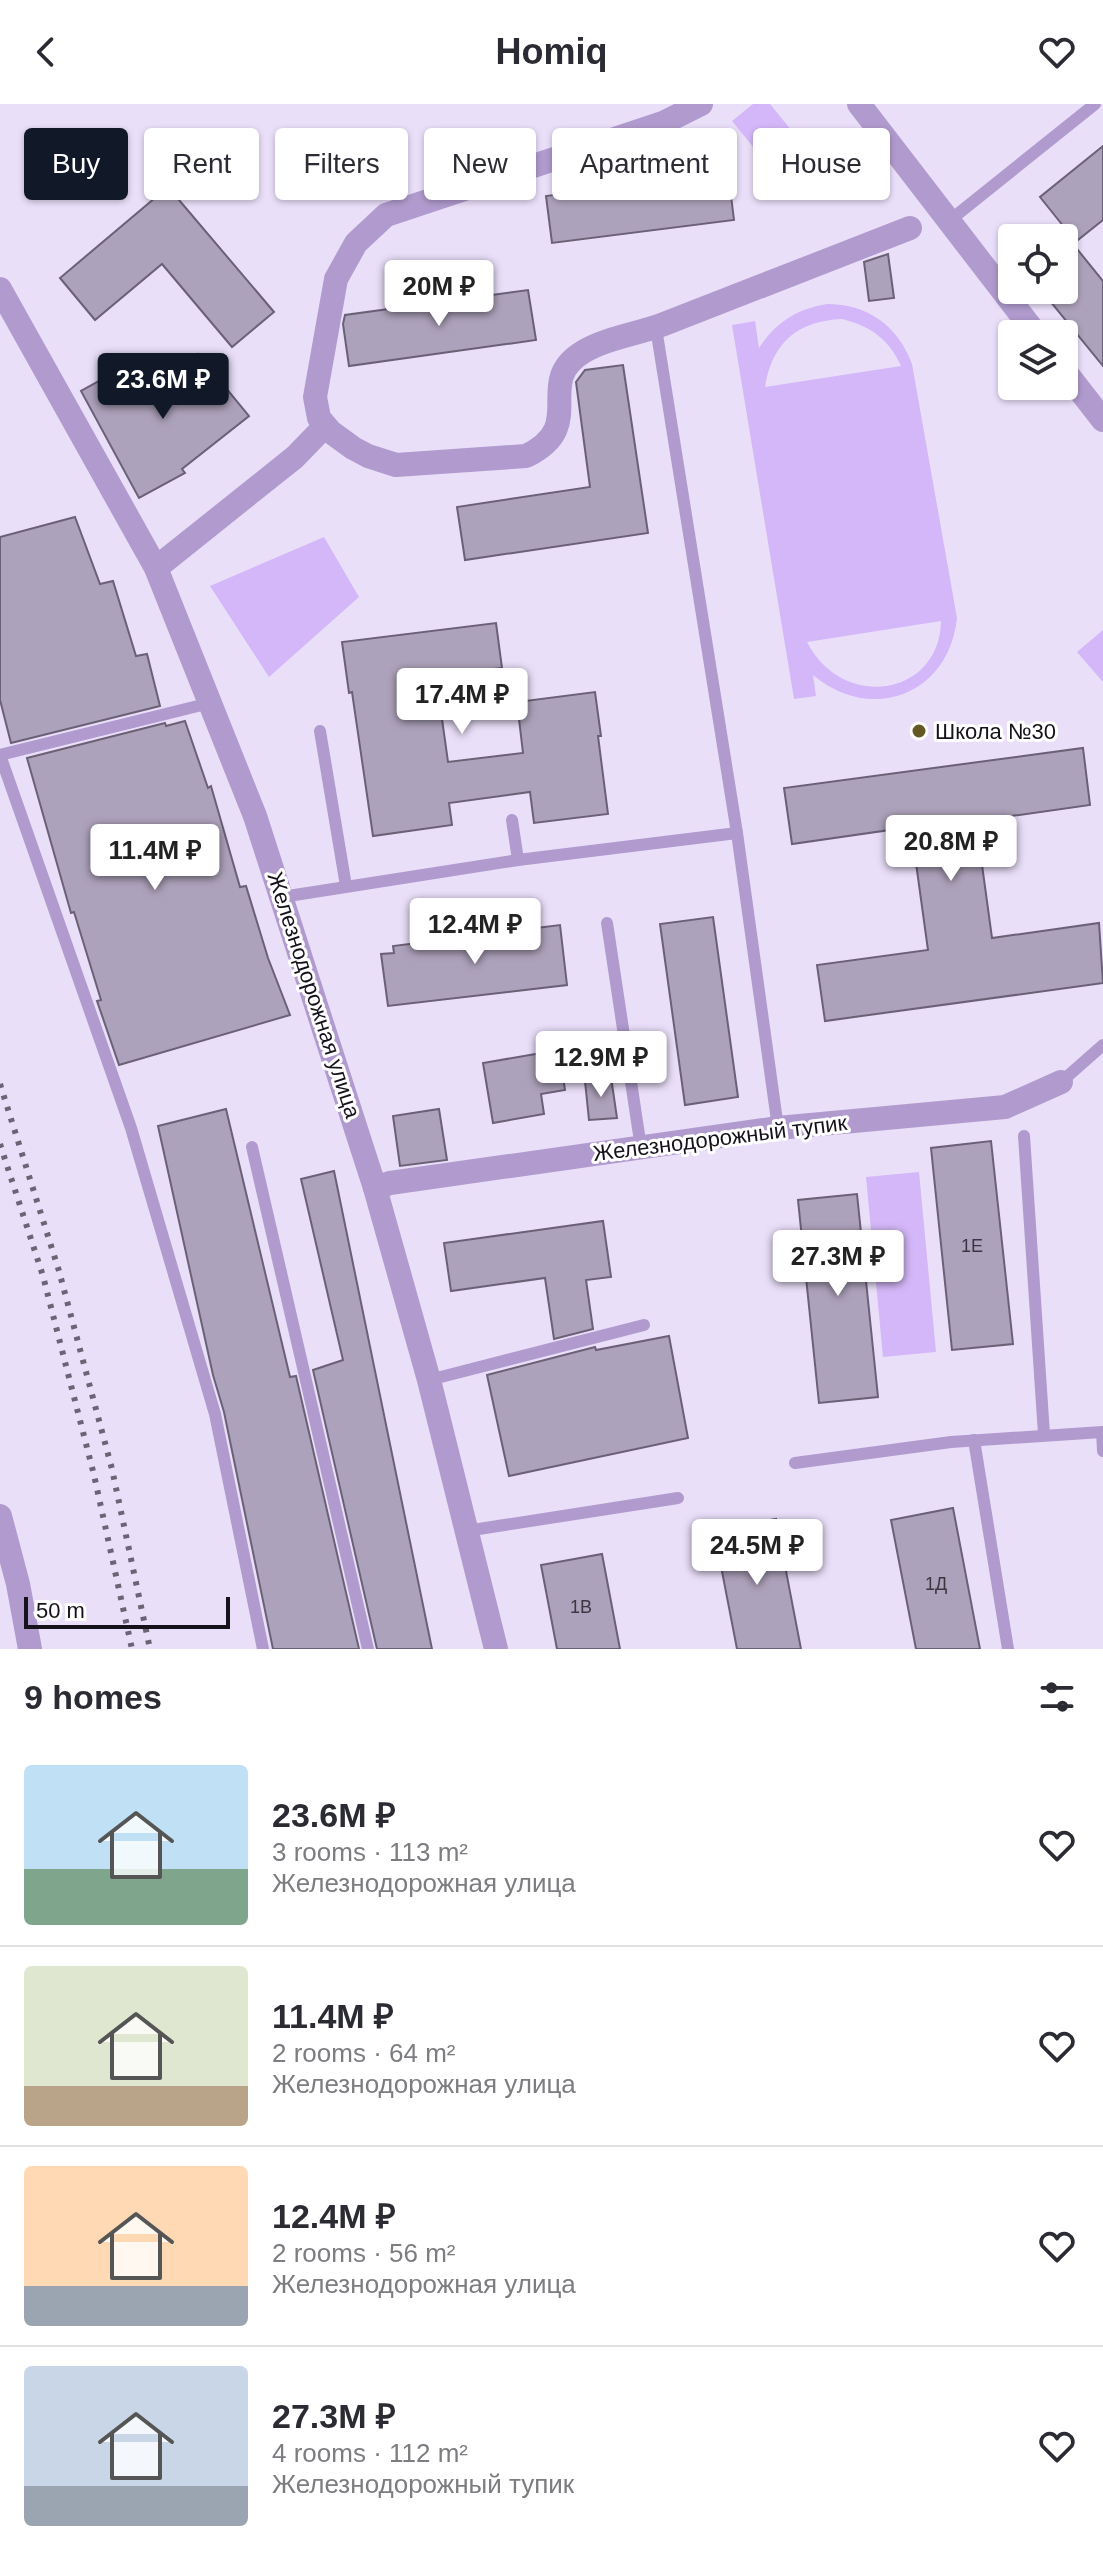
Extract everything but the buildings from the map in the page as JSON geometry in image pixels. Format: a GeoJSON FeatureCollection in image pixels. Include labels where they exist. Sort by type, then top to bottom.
{"type":"FeatureCollection","features":[{"type":"Feature","properties":{"kind":"street"},"geometry":{"type":"LineString","coordinates":[[701,104],[663,123],[386,215],[356,243],[336,279],[315,397],[319,418],[325,426],[368,456],[396,465],[526,456],[541,449],[553,437],[560,422],[558,388],[563,373],[572,360],[585,350],[656,328],[910,228]]}},
{"type":"Feature","properties":{"kind":"street"},"geometry":{"type":"LineString","coordinates":[[859,104],[1025,320]]}},
{"type":"Feature","properties":{"kind":"street","name":"Железнодорожная улица"},"geometry":{"type":"LineString","coordinates":[[0,289],[156,568],[255,816],[375,1188],[429,1380],[496,1649]]}},
{"type":"Feature","properties":{"kind":"street"},"geometry":{"type":"LineString","coordinates":[[1078,388],[1103,420]]}},
{"type":"Feature","properties":{"kind":"street"},"geometry":{"type":"LineString","coordinates":[[156,568],[295,457],[325,426]]}},
{"type":"Feature","properties":{"kind":"street","name":"Железнодорожный тупик"},"geometry":{"type":"LineString","coordinates":[[375,1188],[390,1183],[778,1128],[1005,1107],[1061,1082]]}},
{"type":"Feature","properties":{"kind":"street"},"geometry":{"type":"LineString","coordinates":[[0,1516],[18,1584],[30,1649]]}},
{"type":"Feature","properties":{"kind":"street"},"geometry":{"type":"LineString","coordinates":[[0,1566],[18,1584]]}},
{"type":"Feature","properties":{"kind":"lane"},"geometry":{"type":"LineString","coordinates":[[949,221],[1095,104]]}},
{"type":"Feature","properties":{"kind":"lane"},"geometry":{"type":"LineString","coordinates":[[656,328],[737,833],[778,1128]]}},
{"type":"Feature","properties":{"kind":"lane"},"geometry":{"type":"LineString","coordinates":[[210,703],[0,755],[131,1128],[215,1414],[263,1649]]}},
{"type":"Feature","properties":{"kind":"lane"},"geometry":{"type":"LineString","coordinates":[[320,731],[346,886]]}},
{"type":"Feature","properties":{"kind":"lane"},"geometry":{"type":"LineString","coordinates":[[512,820],[518,860]]}},
{"type":"Feature","properties":{"kind":"lane"},"geometry":{"type":"LineString","coordinates":[[282,897],[518,860],[737,833]]}},
{"type":"Feature","properties":{"kind":"lane"},"geometry":{"type":"LineString","coordinates":[[607,923],[641,1148]]}},
{"type":"Feature","properties":{"kind":"lane"},"geometry":{"type":"LineString","coordinates":[[1061,1082],[1103,1045]]}},
{"type":"Feature","properties":{"kind":"lane"},"geometry":{"type":"LineString","coordinates":[[1024,1136],[1044,1434]]}},
{"type":"Feature","properties":{"kind":"lane"},"geometry":{"type":"LineString","coordinates":[[252,1147],[368,1649]]}},
{"type":"Feature","properties":{"kind":"lane"},"geometry":{"type":"LineString","coordinates":[[429,1380],[644,1325]]}},
{"type":"Feature","properties":{"kind":"lane"},"geometry":{"type":"LineString","coordinates":[[795,1463],[1044,1434],[1102,1432],[1103,1451]]}},
{"type":"Feature","properties":{"kind":"lane"},"geometry":{"type":"LineString","coordinates":[[974,1440],[1008,1649]]}},
{"type":"Feature","properties":{"kind":"lane"},"geometry":{"type":"LineString","coordinates":[[466,1531],[678,1498]]}},
{"type":"Feature","properties":{"kind":"shaded area"},"geometry":{"type":"Polygon","coordinates":[[[753,104],[770,104],[790,128],[753,128],[753,147],[732,121],[753,104]]]}},
{"type":"Feature","properties":{"kind":"shaded area"},"geometry":{"type":"Polygon","coordinates":[[[827,304],[856,308],[880,320],[899,339],[912,364],[957,618],[951,645],[939,666],[923,683],[904,694],[882,699],[859,698],[836,690],[813,675],[816,696],[794,699],[732,325],[755,321],[759,348],[780,324],[816,306],[827,304]],[[842,319],[812,324],[789,337],[774,358],[765,387],[901,366],[891,348],[878,335],[842,319]],[[941,621],[807,642],[823,664],[843,679],[865,686],[887,686],[908,679],[925,666],[936,646],[941,621]]]}},
{"type":"Feature","properties":{"kind":"shaded area"},"geometry":{"type":"Polygon","coordinates":[[[324,537],[359,597],[269,677],[210,586],[324,537]]]}},
{"type":"Feature","properties":{"kind":"shaded area"},"geometry":{"type":"Polygon","coordinates":[[[1103,630],[1103,682],[1077,652],[1103,630]]]}},
{"type":"Feature","properties":{"kind":"shaded area"},"geometry":{"type":"Polygon","coordinates":[[[919,1172],[936,1352],[883,1357],[866,1177],[919,1172]]]}},
{"type":"Feature","properties":{"kind":"railway"},"geometry":{"type":"LineString","coordinates":[[0,1084],[59,1271],[112,1469],[150,1649]]}},
{"type":"Feature","properties":{"kind":"railway"},"geometry":{"type":"LineString","coordinates":[[0,1144],[43,1276],[94,1475],[132,1649]]}},
{"type":"Feature","properties":{"kind":"place","name":"Школа №30"},"geometry":{"type":"Point","coordinates":[919,731]}}]}
